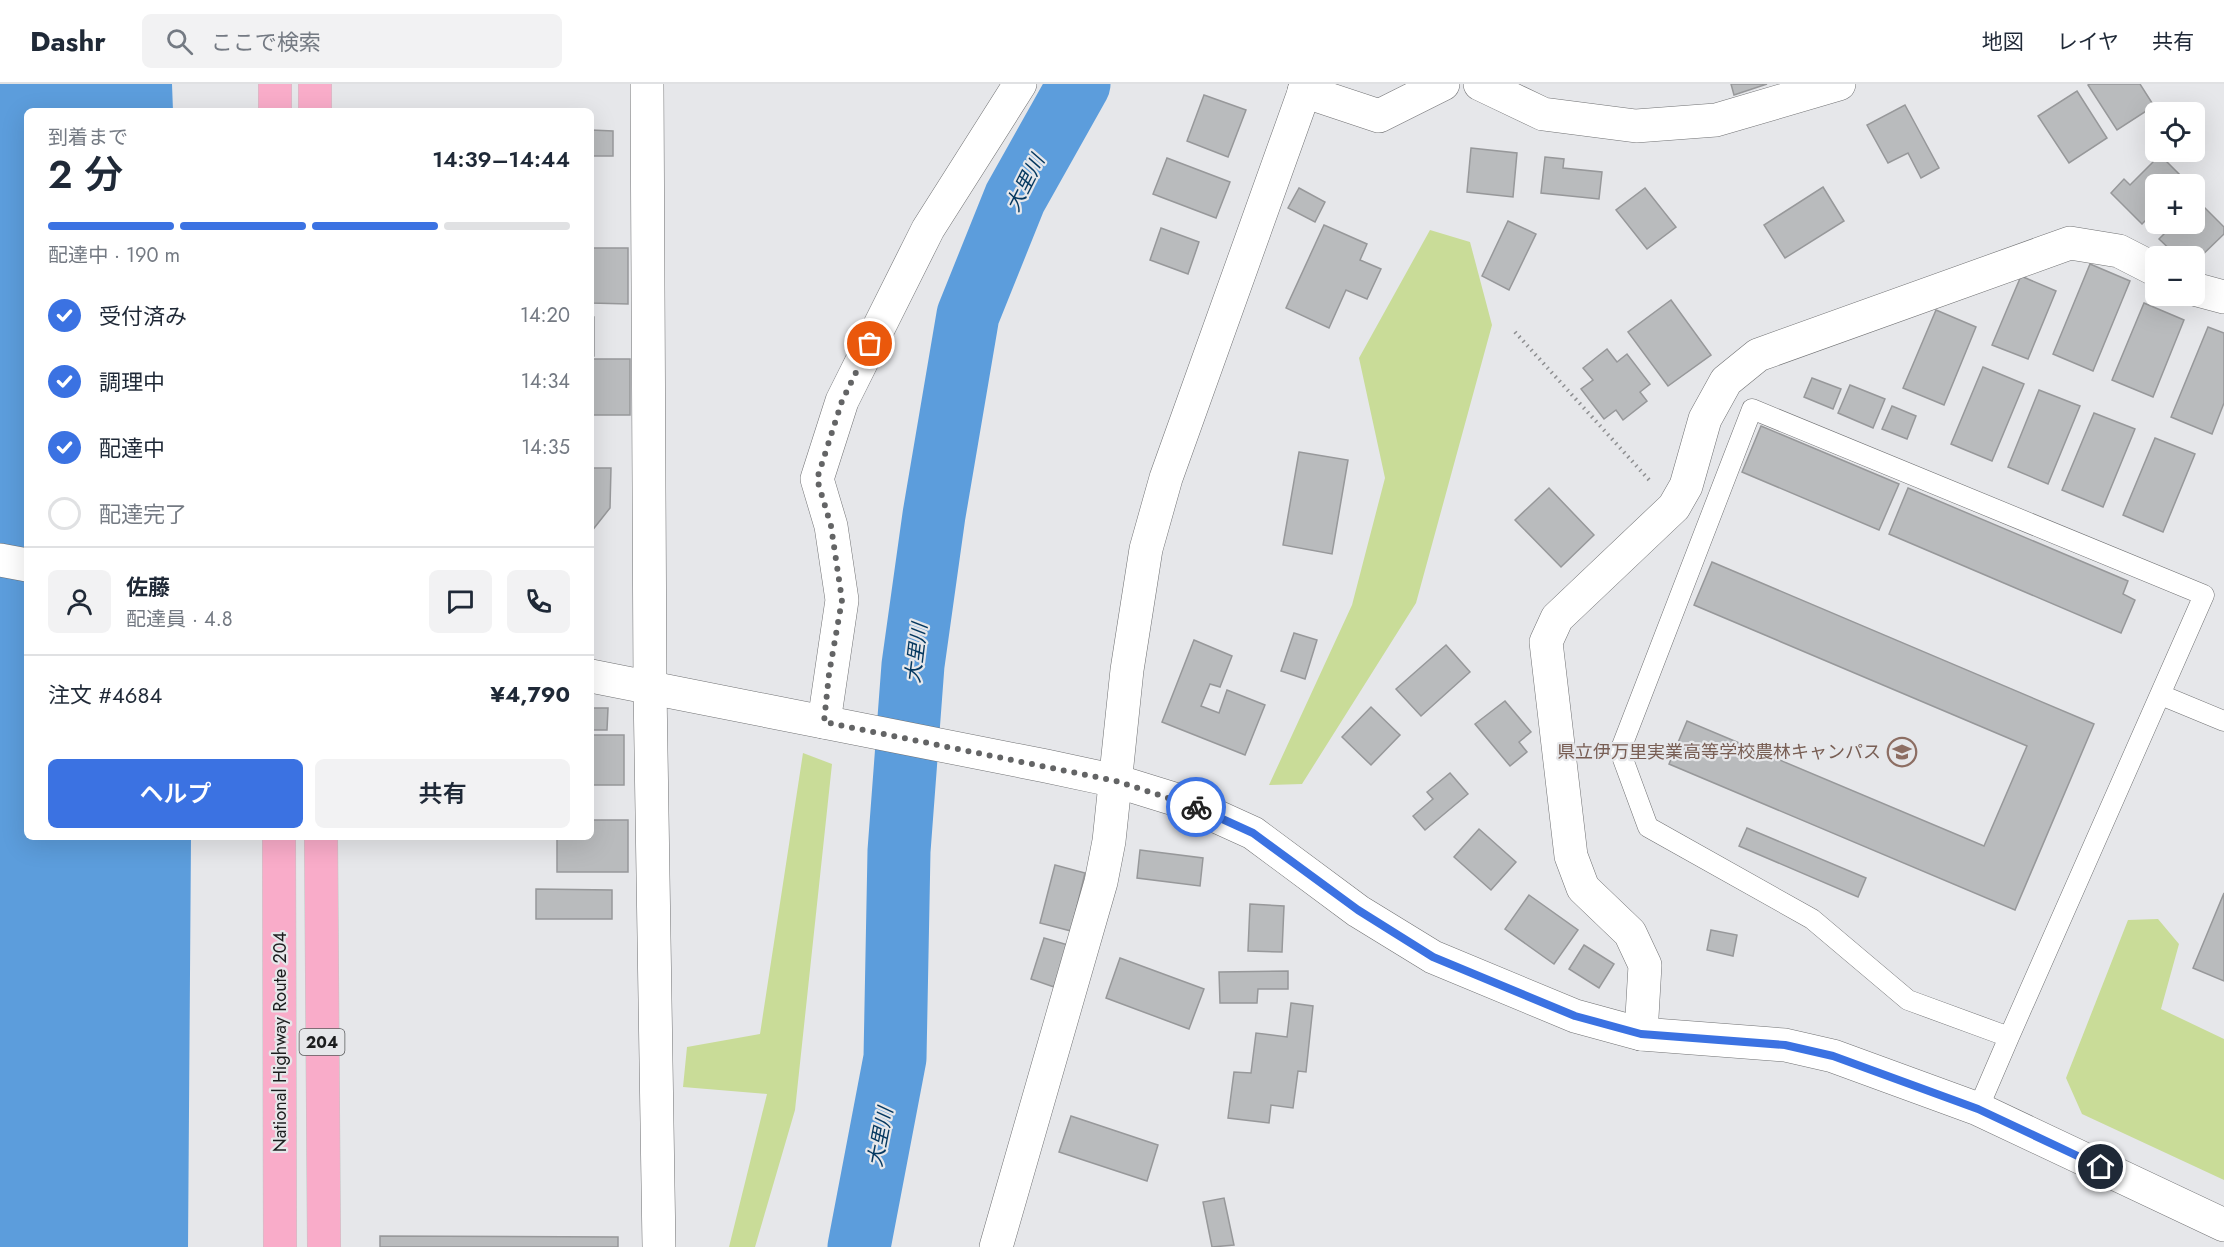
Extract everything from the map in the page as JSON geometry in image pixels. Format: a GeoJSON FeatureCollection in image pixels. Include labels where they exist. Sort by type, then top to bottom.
{"type":"FeatureCollection","features":[{"type":"Feature","properties":{"kind":"highway"},"geometry":{"type":"LineString","coordinates":[[275,84],[275,108]]}},
{"type":"Feature","properties":{"kind":"highway"},"geometry":{"type":"LineString","coordinates":[[315,84],[315,108]]}},
{"type":"Feature","properties":{"kind":"highway","name":"National Highway Route 204"},"geometry":{"type":"LineString","coordinates":[[279,840],[280,1247]]}},
{"type":"Feature","properties":{"kind":"highway","name":"204"},"geometry":{"type":"LineString","coordinates":[[321,840],[324,1247]]}},
{"type":"Feature","properties":{"kind":"street"},"geometry":{"type":"LineString","coordinates":[[647,84],[650,688],[659,1247]]}},
{"type":"Feature","properties":{"kind":"street"},"geometry":{"type":"LineString","coordinates":[[839,725],[829,674],[842,600],[831,526],[817,479],[842,401],[928,229],[1020,84]]}},
{"type":"Feature","properties":{"kind":"street"},"geometry":{"type":"LineString","coordinates":[[996,1247],[1101,882],[1109,841],[1127,670],[1146,549],[1166,478],[1306,87],[1379,116],[1443,84]]}},
{"type":"Feature","properties":{"kind":"street"},"geometry":{"type":"LineString","coordinates":[[1480,84],[1543,114],[1636,126],[1716,120],[1839,84]]}},
{"type":"Feature","properties":{"kind":"street"},"geometry":{"type":"LineString","coordinates":[[1641,1034],[1645,966],[1630,933],[1583,888],[1571,856],[1546,642],[1557,618],[1674,507],[1686,486],[1705,418],[1726,381],[1758,355],[2070,243],[2120,251],[2145,264]]}},
{"type":"Feature","properties":{"kind":"street"},"geometry":{"type":"LineString","coordinates":[[2205,292],[2224,297]]}},
{"type":"Feature","properties":{"kind":"street"},"geometry":{"type":"LineString","coordinates":[[0,560],[24,564]]}},
{"type":"Feature","properties":{"kind":"street"},"geometry":{"type":"LineString","coordinates":[[594,677],[1046,766],[1116,781],[1188,803],[1253,833],[1358,910],[1433,957],[1575,1016],[1641,1034],[1785,1045],[1833,1056],[1978,1109],[2224,1225]]}},
{"type":"Feature","properties":{"kind":"lane"},"geometry":{"type":"LineString","coordinates":[[1978,1109],[2205,596],[1752,409],[1620,751],[1648,827],[1812,919],[1908,1000],[2009,1037]]}},
{"type":"Feature","properties":{"kind":"lane"},"geometry":{"type":"LineString","coordinates":[[2161,695],[2224,721]]}},
{"type":"Feature","properties":{"kind":"path"},"geometry":{"type":"LineString","coordinates":[[1515,332],[1674,507]]}},
{"type":"Feature","properties":{"kind":"green space"},"geometry":{"type":"Polygon","coordinates":[[[1430,230],[1470,242],[1492,325],[1416,603],[1302,784],[1269,785],[1352,605],[1385,478],[1359,358],[1430,230]]]}},
{"type":"Feature","properties":{"kind":"green space"},"geometry":{"type":"Polygon","coordinates":[[[803,753],[832,764],[795,1110],[755,1247],[729,1247],[767,1094],[683,1087],[687,1047],[760,1034],[803,753]]]}},
{"type":"Feature","properties":{"kind":"green space"},"geometry":{"type":"Polygon","coordinates":[[[2158,919],[2179,944],[2161,1009],[2224,1039],[2224,1180],[2082,1114],[2066,1078],[2128,920],[2158,919]]]}},
{"type":"Feature","properties":{"kind":"water"},"geometry":{"type":"Polygon","coordinates":[[[0,84],[172,84],[173,108],[24,108],[24,840],[191,840],[188,1247],[0,1247],[0,84]]]}},
{"type":"Feature","properties":{"kind":"building"},"geometry":{"type":"Polygon","coordinates":[[[1731,84],[1767,84],[1734,95],[1731,84]]]}},
{"type":"Feature","properties":{"kind":"building"},"geometry":{"type":"Polygon","coordinates":[[[2140,84],[2151,102],[2145,102],[2145,112],[2117,130],[2088,85],[2140,84]]]}},
{"type":"Feature","properties":{"kind":"building"},"geometry":{"type":"Polygon","coordinates":[[[2077,91],[2107,138],[2069,163],[2038,116],[2077,91]]]}},
{"type":"Feature","properties":{"kind":"building"},"geometry":{"type":"Polygon","coordinates":[[[1204,95],[1246,110],[1228,157],[1187,141],[1204,95]]]}},
{"type":"Feature","properties":{"kind":"building"},"geometry":{"type":"Polygon","coordinates":[[[1905,105],[1939,168],[1921,178],[1908,153],[1888,163],[1867,125],[1905,105]]]}},
{"type":"Feature","properties":{"kind":"building"},"geometry":{"type":"Polygon","coordinates":[[[594,130],[613,131],[613,156],[594,156],[594,130]]]}},
{"type":"Feature","properties":{"kind":"building"},"geometry":{"type":"Polygon","coordinates":[[[1471,148],[1517,153],[1513,197],[1467,192],[1471,148]]]}},
{"type":"Feature","properties":{"kind":"building"},"geometry":{"type":"Polygon","coordinates":[[[1545,157],[1564,159],[1563,168],[1602,172],[1599,199],[1541,193],[1545,157]]]}},
{"type":"Feature","properties":{"kind":"building"},"geometry":{"type":"Polygon","coordinates":[[[1167,158],[1230,182],[1216,218],[1153,194],[1167,158]]]}},
{"type":"Feature","properties":{"kind":"building"},"geometry":{"type":"Polygon","coordinates":[[[2153,162],[2167,162],[2179,174],[2145,174],[2145,221],[2142,224],[2111,193],[2124,179],[2130,185],[2153,162]]]}},
{"type":"Feature","properties":{"kind":"building"},"geometry":{"type":"Polygon","coordinates":[[[1823,187],[1844,221],[1785,258],[1764,225],[1823,187]]]}},
{"type":"Feature","properties":{"kind":"building"},"geometry":{"type":"Polygon","coordinates":[[[1299,188],[1325,202],[1315,222],[1288,208],[1299,188]]]}},
{"type":"Feature","properties":{"kind":"building"},"geometry":{"type":"Polygon","coordinates":[[[1645,188],[1676,227],[1647,249],[1616,210],[1645,188]]]}},
{"type":"Feature","properties":{"kind":"building"},"geometry":{"type":"Polygon","coordinates":[[[2205,208],[2224,227],[2224,234],[2205,252],[2205,246],[2166,246],[2159,239],[2164,234],[2205,234],[2205,208]]]}},
{"type":"Feature","properties":{"kind":"building"},"geometry":{"type":"Polygon","coordinates":[[[1508,221],[1536,234],[1509,290],[1482,276],[1508,221]]]}},
{"type":"Feature","properties":{"kind":"building"},"geometry":{"type":"Polygon","coordinates":[[[1324,225],[1367,244],[1360,260],[1381,269],[1367,299],[1346,290],[1329,328],[1286,308],[1324,225]]]}},
{"type":"Feature","properties":{"kind":"building"},"geometry":{"type":"Polygon","coordinates":[[[1161,228],[1199,242],[1188,274],[1150,260],[1161,228]]]}},
{"type":"Feature","properties":{"kind":"building"},"geometry":{"type":"Polygon","coordinates":[[[594,248],[628,248],[628,304],[594,303],[594,248]]]}},
{"type":"Feature","properties":{"kind":"building"},"geometry":{"type":"Polygon","coordinates":[[[2090,264],[2130,281],[2093,371],[2053,354],[2090,264]]]}},
{"type":"Feature","properties":{"kind":"building"},"geometry":{"type":"Polygon","coordinates":[[[2021,276],[2056,291],[2028,359],[1992,345],[2021,276]]]}},
{"type":"Feature","properties":{"kind":"building"},"geometry":{"type":"Polygon","coordinates":[[[1671,300],[1711,355],[1668,386],[1628,332],[1671,300]]]}},
{"type":"Feature","properties":{"kind":"building"},"geometry":{"type":"Polygon","coordinates":[[[2144,303],[2145,306],[2151,306],[2184,320],[2153,397],[2112,380],[2144,303]]]}},
{"type":"Feature","properties":{"kind":"building"},"geometry":{"type":"Polygon","coordinates":[[[1936,310],[1976,327],[1944,405],[1903,388],[1936,310]]]}},
{"type":"Feature","properties":{"kind":"building"},"geometry":{"type":"Polygon","coordinates":[[[2208,327],[2224,333],[2224,403],[2212,434],[2171,417],[2208,327]]]}},
{"type":"Feature","properties":{"kind":"building"},"geometry":{"type":"Polygon","coordinates":[[[1607,349],[1617,362],[1627,354],[1650,384],[1640,392],[1647,401],[1623,420],[1616,410],[1604,419],[1581,389],[1593,380],[1583,368],[1607,349]]]}},
{"type":"Feature","properties":{"kind":"building"},"geometry":{"type":"Polygon","coordinates":[[[594,359],[630,359],[630,415],[594,415],[594,359]]]}},
{"type":"Feature","properties":{"kind":"building"},"geometry":{"type":"Polygon","coordinates":[[[1983,367],[2024,384],[1992,461],[1951,444],[1983,367]]]}},
{"type":"Feature","properties":{"kind":"building"},"geometry":{"type":"Polygon","coordinates":[[[1812,378],[1841,389],[1833,409],[1804,397],[1812,378]]]}},
{"type":"Feature","properties":{"kind":"building"},"geometry":{"type":"Polygon","coordinates":[[[1850,385],[1885,399],[1873,428],[1838,413],[1850,385]]]}},
{"type":"Feature","properties":{"kind":"building"},"geometry":{"type":"Polygon","coordinates":[[[2039,390],[2080,406],[2048,484],[2008,467],[2039,390]]]}},
{"type":"Feature","properties":{"kind":"building"},"geometry":{"type":"Polygon","coordinates":[[[1892,406],[1916,416],[1907,439],[1882,429],[1892,406]]]}},
{"type":"Feature","properties":{"kind":"building"},"geometry":{"type":"Polygon","coordinates":[[[2094,413],[2135,429],[2103,507],[2062,490],[2094,413]]]}},
{"type":"Feature","properties":{"kind":"building"},"geometry":{"type":"Polygon","coordinates":[[[1761,426],[1899,484],[1879,530],[1742,472],[1761,426]]]}},
{"type":"Feature","properties":{"kind":"building"},"geometry":{"type":"Polygon","coordinates":[[[2155,438],[2195,454],[2163,532],[2123,515],[2155,438]]]}},
{"type":"Feature","properties":{"kind":"building"},"geometry":{"type":"Polygon","coordinates":[[[1299,452],[1348,460],[1332,554],[1283,545],[1299,452]]]}},
{"type":"Feature","properties":{"kind":"building"},"geometry":{"type":"Polygon","coordinates":[[[594,468],[611,468],[610,508],[594,528],[594,468]]]}},
{"type":"Feature","properties":{"kind":"building"},"geometry":{"type":"Polygon","coordinates":[[[1549,488],[1594,535],[1561,567],[1515,520],[1549,488]]]}},
{"type":"Feature","properties":{"kind":"building"},"geometry":{"type":"Polygon","coordinates":[[[1908,488],[2128,581],[2123,594],[2135,600],[2121,633],[1889,534],[1908,488]]]}},
{"type":"Feature","properties":{"kind":"building"},"geometry":{"type":"Polygon","coordinates":[[[1712,562],[2094,724],[2015,910],[1669,764],[1687,721],[1984,846],[2027,746],[1694,605],[1712,562]]]}},
{"type":"Feature","properties":{"kind":"building"},"geometry":{"type":"Polygon","coordinates":[[[1294,633],[1317,640],[1305,679],[1281,671],[1294,633]]]}},
{"type":"Feature","properties":{"kind":"building"},"geometry":{"type":"Polygon","coordinates":[[[1194,640],[1232,656],[1220,687],[1210,684],[1201,706],[1219,713],[1227,690],[1265,705],[1245,755],[1162,722],[1194,640]]]}},
{"type":"Feature","properties":{"kind":"building"},"geometry":{"type":"Polygon","coordinates":[[[1446,645],[1470,672],[1421,716],[1396,689],[1446,645]]]}},
{"type":"Feature","properties":{"kind":"building"},"geometry":{"type":"Polygon","coordinates":[[[1505,701],[1531,732],[1519,742],[1527,752],[1510,766],[1475,724],[1505,701]]]}},
{"type":"Feature","properties":{"kind":"building"},"geometry":{"type":"Polygon","coordinates":[[[1371,707],[1400,735],[1371,765],[1342,737],[1371,707]]]}},
{"type":"Feature","properties":{"kind":"building"},"geometry":{"type":"Polygon","coordinates":[[[594,708],[608,708],[607,730],[594,730],[594,708]]]}},
{"type":"Feature","properties":{"kind":"building"},"geometry":{"type":"Polygon","coordinates":[[[594,735],[624,735],[624,785],[594,785],[594,735]]]}},
{"type":"Feature","properties":{"kind":"building"},"geometry":{"type":"Polygon","coordinates":[[[1450,773],[1468,794],[1425,830],[1413,816],[1433,799],[1427,792],[1450,773]]]}},
{"type":"Feature","properties":{"kind":"building"},"geometry":{"type":"Polygon","coordinates":[[[594,820],[628,820],[628,872],[557,872],[557,840],[594,840],[594,820]]]}},
{"type":"Feature","properties":{"kind":"building"},"geometry":{"type":"Polygon","coordinates":[[[1747,828],[1866,878],[1858,897],[1739,846],[1747,828]]]}},
{"type":"Feature","properties":{"kind":"building"},"geometry":{"type":"Polygon","coordinates":[[[1479,829],[1516,862],[1491,890],[1454,857],[1479,829]]]}},
{"type":"Feature","properties":{"kind":"building"},"geometry":{"type":"Polygon","coordinates":[[[1140,850],[1203,858],[1200,886],[1137,878],[1140,850]]]}},
{"type":"Feature","properties":{"kind":"building"},"geometry":{"type":"Polygon","coordinates":[[[1055,865],[1085,873],[1071,931],[1040,923],[1055,865]]]}},
{"type":"Feature","properties":{"kind":"building"},"geometry":{"type":"Polygon","coordinates":[[[536,889],[612,890],[612,919],[536,919],[536,889]]]}},
{"type":"Feature","properties":{"kind":"building"},"geometry":{"type":"Polygon","coordinates":[[[2224,893],[2224,981],[2193,968],[2224,893]]]}},
{"type":"Feature","properties":{"kind":"building"},"geometry":{"type":"Polygon","coordinates":[[[1529,895],[1578,930],[1554,964],[1505,929],[1529,895]]]}},
{"type":"Feature","properties":{"kind":"building"},"geometry":{"type":"Polygon","coordinates":[[[1250,904],[1284,906],[1282,952],[1248,951],[1250,904]]]}},
{"type":"Feature","properties":{"kind":"building"},"geometry":{"type":"Polygon","coordinates":[[[1711,930],[1737,935],[1733,956],[1707,950],[1711,930]]]}},
{"type":"Feature","properties":{"kind":"building"},"geometry":{"type":"Polygon","coordinates":[[[1044,938],[1068,945],[1054,987],[1031,979],[1044,938]]]}},
{"type":"Feature","properties":{"kind":"building"},"geometry":{"type":"Polygon","coordinates":[[[1584,945],[1614,964],[1599,988],[1569,969],[1584,945]]]}},
{"type":"Feature","properties":{"kind":"building"},"geometry":{"type":"Polygon","coordinates":[[[1120,958],[1204,989],[1189,1029],[1106,998],[1120,958]]]}},
{"type":"Feature","properties":{"kind":"building"},"geometry":{"type":"Polygon","coordinates":[[[1288,971],[1288,989],[1258,989],[1257,1003],[1220,1003],[1219,972],[1288,971]]]}},
{"type":"Feature","properties":{"kind":"building"},"geometry":{"type":"Polygon","coordinates":[[[1291,1003],[1313,1006],[1306,1072],[1298,1071],[1293,1108],[1271,1105],[1269,1123],[1228,1118],[1234,1072],[1251,1073],[1256,1033],[1287,1037],[1291,1003]]]}},
{"type":"Feature","properties":{"kind":"building"},"geometry":{"type":"Polygon","coordinates":[[[1071,1116],[1158,1145],[1147,1181],[1059,1152],[1071,1116]]]}},
{"type":"Feature","properties":{"kind":"building"},"geometry":{"type":"Polygon","coordinates":[[[1224,1198],[1234,1245],[1212,1247],[1203,1202],[1224,1198]]]}},
{"type":"Feature","properties":{"kind":"building"},"geometry":{"type":"Polygon","coordinates":[[[380,1236],[618,1237],[618,1247],[380,1247],[380,1236]]]}},
{"type":"Feature","properties":{"kind":"waterway","name":"大里川"},"geometry":{"type":"LineString","coordinates":[[859,1247],[895,1058],[899,851],[913,665],[934,515],[968,315],[1015,198],[1079,84]]}},
{"type":"Feature","properties":{"kind":"way so far"},"geometry":{"type":"LineString","coordinates":[[870,344],[842,401],[817,479],[831,526],[842,600],[829,674],[824,722],[1116,781],[1196,807]]}},
{"type":"Feature","properties":{"kind":"place","name":"県立伊万里実業高等学校農林キャンパス"},"geometry":{"type":"Point","coordinates":[1902,752]}},
{"type":"Feature","properties":{"kind":"route"},"geometry":{"type":"LineString","coordinates":[[1196,807],[1253,833],[1358,910],[1433,957],[1575,1016],[1641,1034],[1785,1045],[1833,1056],[1978,1109],[2101,1167]]}}]}
